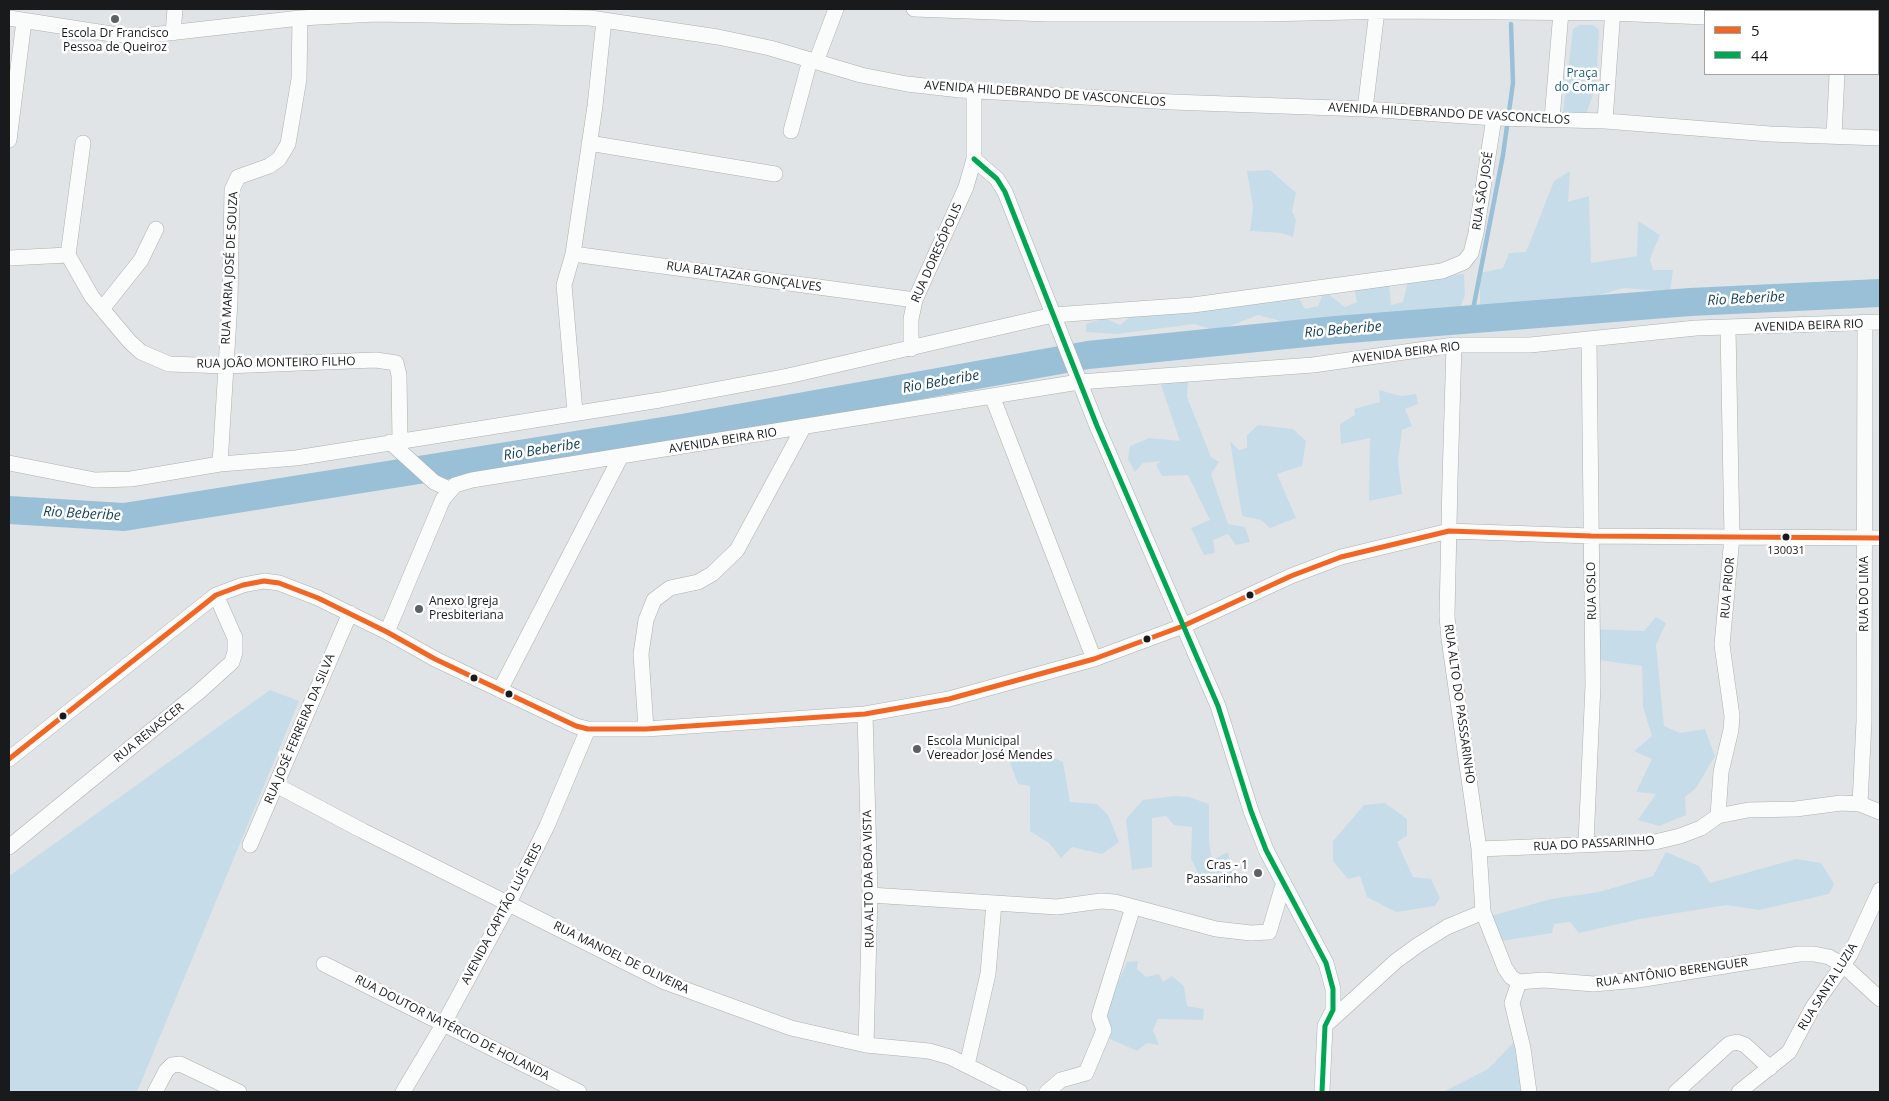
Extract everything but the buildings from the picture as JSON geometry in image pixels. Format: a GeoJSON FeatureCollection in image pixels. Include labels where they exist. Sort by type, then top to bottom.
{"type":"FeatureCollection","features":[{"type":"Feature","properties":{"kind":"street"},"geometry":{"type":"LineString","coordinates":[[173,33],[174,9]]}},
{"type":"Feature","properties":{"kind":"street"},"geometry":{"type":"LineString","coordinates":[[791,131],[813,61],[836,9]]}},
{"type":"Feature","properties":{"kind":"street"},"geometry":{"type":"LineString","coordinates":[[914,9],[1048,14],[1531,10],[1561,12],[1613,11],[1704,17]]}},
{"type":"Feature","properties":{"kind":"street"},"geometry":{"type":"LineString","coordinates":[[1365,109],[1377,11]]}},
{"type":"Feature","properties":{"kind":"street"},"geometry":{"type":"LineString","coordinates":[[1605,121],[1613,11]]}},
{"type":"Feature","properties":{"kind":"street","name":"AVENIDA HILDEBRANDO DE VASCONCELOS"},"geometry":{"type":"LineString","coordinates":[[9,18],[118,35],[173,33],[300,18],[384,12],[517,13],[595,16],[718,36],[770,48],[861,75],[907,84],[974,91],[1172,102],[1365,109],[1503,118],[1605,121],[1770,134],[1880,138]]}},
{"type":"Feature","properties":{"kind":"street"},"geometry":{"type":"LineString","coordinates":[[1552,119],[1561,12]]}},
{"type":"Feature","properties":{"kind":"street"},"geometry":{"type":"LineString","coordinates":[[575,412],[564,285],[566,270],[573,254],[589,143],[595,16]]}},
{"type":"Feature","properties":{"kind":"street","name":"RUA MARIA JOSÉ DE SOUZA"},"geometry":{"type":"LineString","coordinates":[[220,464],[230,301],[232,190],[238,177],[279,159],[288,144],[299,79],[300,18]]}},
{"type":"Feature","properties":{"kind":"street"},"geometry":{"type":"LineString","coordinates":[[9,140],[24,21]]}},
{"type":"Feature","properties":{"kind":"street"},"geometry":{"type":"LineString","coordinates":[[1834,136],[1837,75]]}},
{"type":"Feature","properties":{"kind":"street","name":"RUA DORESÓPOLIS"},"geometry":{"type":"LineString","coordinates":[[911,348],[911,319],[915,300],[966,187],[974,159],[974,91]]}},
{"type":"Feature","properties":{"kind":"street","name":"RUA SÃO JOSÉ"},"geometry":{"type":"LineString","coordinates":[[1056,322],[1442,271],[1464,262],[1471,253],[1503,118]]}},
{"type":"Feature","properties":{"kind":"street"},"geometry":{"type":"LineString","coordinates":[[9,258],[68,255],[83,143]]}},
{"type":"Feature","properties":{"kind":"street"},"geometry":{"type":"LineString","coordinates":[[589,143],[775,174]]}},
{"type":"Feature","properties":{"kind":"street"},"geometry":{"type":"LineString","coordinates":[[974,159],[997,179],[1005,192],[1077,376],[1218,706],[1251,811],[1266,850],[1326,963],[1333,989],[1333,1010],[1324,1026],[1322,1092]]}},
{"type":"Feature","properties":{"kind":"street"},"geometry":{"type":"LineString","coordinates":[[102,309],[142,260],[156,229]]}},
{"type":"Feature","properties":{"kind":"street","name":"RUA BALTAZAR GONÇALVES"},"geometry":{"type":"LineString","coordinates":[[573,254],[915,300]]}},
{"type":"Feature","properties":{"kind":"street","name":"RUA JOÃO MONTEIRO FILHO"},"geometry":{"type":"LineString","coordinates":[[68,255],[82,281],[102,309],[130,342],[147,355],[169,364],[225,366],[392,360],[398,366],[400,375],[397,446]]}},
{"type":"Feature","properties":{"kind":"street"},"geometry":{"type":"LineString","coordinates":[[9,463],[95,480],[131,479],[220,464],[296,458],[397,446],[575,412],[660,400],[779,378],[911,348],[1056,322]]}},
{"type":"Feature","properties":{"kind":"street","name":"AVENIDA BEIRA RIO"},"geometry":{"type":"LineString","coordinates":[[452,487],[484,478],[620,458],[992,396],[1077,376],[1313,365],[1454,345],[1530,345],[1651,331],[1873,323]]}},
{"type":"Feature","properties":{"kind":"street","name":"RUA DO LIMA"},"geometry":{"type":"LineString","coordinates":[[1860,804],[1873,538],[1873,323]]}},
{"type":"Feature","properties":{"kind":"street","name":"RUA PRIOR"},"geometry":{"type":"LineString","coordinates":[[1718,816],[1721,772],[1731,730],[1732,716],[1722,645],[1732,537],[1728,328]]}},
{"type":"Feature","properties":{"kind":"street","name":"RUA OSLO"},"geometry":{"type":"LineString","coordinates":[[1586,843],[1593,685],[1589,339]]}},
{"type":"Feature","properties":{"kind":"street","name":"RUA ALTO DO PASSSARINHO"},"geometry":{"type":"LineString","coordinates":[[1454,345],[1449,531],[1449,639],[1479,850],[1483,912],[1504,968],[1511,977],[1519,982]]}},
{"type":"Feature","properties":{"kind":"street"},"geometry":{"type":"LineString","coordinates":[[992,396],[1094,658]]}},
{"type":"Feature","properties":{"kind":"street"},"geometry":{"type":"LineString","coordinates":[[646,729],[641,654],[646,620],[654,600],[670,588],[698,582],[726,563],[737,550],[753,524],[803,428]]}},
{"type":"Feature","properties":{"kind":"street"},"geometry":{"type":"LineString","coordinates":[[387,632],[437,511],[452,487],[434,482],[397,446]]}},
{"type":"Feature","properties":{"kind":"street"},"geometry":{"type":"LineString","coordinates":[[500,690],[620,458]]}},
{"type":"Feature","properties":{"kind":"street"},"geometry":{"type":"LineString","coordinates":[[9,759],[216,595],[243,585],[264,581],[279,583],[350,613],[435,659],[559,718],[588,729],[646,729],[864,714],[949,699],[1094,658],[1183,626],[1291,576],[1341,557],[1449,531],[1591,536],[1873,538]]}},
{"type":"Feature","properties":{"kind":"street","name":"RUA RENASCER"},"geometry":{"type":"LineString","coordinates":[[9,847],[200,691],[232,662],[235,652],[235,638],[216,595]]}},
{"type":"Feature","properties":{"kind":"street","name":"RUA JOSÉ FERREIRA DA SILVA"},"geometry":{"type":"LineString","coordinates":[[250,845],[350,613]]}},
{"type":"Feature","properties":{"kind":"street","name":"RUA ALTO DA BOA VISTA"},"geometry":{"type":"LineString","coordinates":[[864,714],[870,895],[866,1045]]}},
{"type":"Feature","properties":{"kind":"street","name":"AVENIDA CAPITÃO LUÍS REIS"},"geometry":{"type":"LineString","coordinates":[[403,1092],[444,1023],[509,903],[547,826],[588,729]]}},
{"type":"Feature","properties":{"kind":"street","name":"RUA MANOEL DE OLIVEIRA"},"geometry":{"type":"LineString","coordinates":[[276,785],[363,831],[665,982],[691,993],[791,1028],[866,1045],[929,1051],[950,1057],[1020,1092]]}},
{"type":"Feature","properties":{"kind":"street","name":"RUA DO PASSARINHO"},"geometry":{"type":"LineString","coordinates":[[1479,850],[1586,843],[1638,844],[1655,842],[1687,834],[1701,828],[1718,816],[1748,810],[1796,809],[1841,802],[1860,804],[1880,812]]}},
{"type":"Feature","properties":{"kind":"street"},"geometry":{"type":"LineString","coordinates":[[870,895],[1057,907],[1101,901],[1133,907],[1216,929],[1251,933],[1269,932],[1283,885]]}},
{"type":"Feature","properties":{"kind":"street","name":"RUA SANTA LUZIA"},"geometry":{"type":"LineString","coordinates":[[1739,1092],[1789,1052],[1813,1006],[1843,965],[1858,938],[1880,890]]}},
{"type":"Feature","properties":{"kind":"street"},"geometry":{"type":"LineString","coordinates":[[967,1065],[988,974],[994,903]]}},
{"type":"Feature","properties":{"kind":"street"},"geometry":{"type":"LineString","coordinates":[[1047,1092],[1061,1080],[1086,1073],[1104,1030],[1099,1016],[1133,907]]}},
{"type":"Feature","properties":{"kind":"street"},"geometry":{"type":"LineString","coordinates":[[1324,1026],[1396,961],[1418,944],[1447,927],[1483,912]]}},
{"type":"Feature","properties":{"kind":"street","name":"RUA ANTÔNIO BERENGUER"},"geometry":{"type":"LineString","coordinates":[[1519,982],[1543,980],[1594,984],[1638,980],[1799,954],[1814,954],[1829,957],[1843,965],[1880,999]]}},
{"type":"Feature","properties":{"kind":"street","name":"RUA DOUTOR NATÉRCIO DE HOLANDA"},"geometry":{"type":"LineString","coordinates":[[324,964],[580,1092]]}},
{"type":"Feature","properties":{"kind":"street"},"geometry":{"type":"LineString","coordinates":[[1519,982],[1512,1003],[1523,1048],[1529,1092]]}},
{"type":"Feature","properties":{"kind":"street"},"geometry":{"type":"LineString","coordinates":[[1676,1092],[1729,1044],[1738,1042],[1745,1045],[1770,1068]]}},
{"type":"Feature","properties":{"kind":"street"},"geometry":{"type":"LineString","coordinates":[[155,1092],[166,1070],[180,1064],[192,1068],[239,1092]]}},
{"type":"Feature","properties":{"kind":"green space","name":"Praça do Comar"},"geometry":{"type":"Polygon","coordinates":[[[1579,25],[1593,25],[1599,30],[1596,86],[1586,114],[1563,113],[1573,29],[1579,25]]]}},
{"type":"Feature","properties":{"kind":"green space"},"geometry":{"type":"Polygon","coordinates":[[[1270,170],[1296,193],[1292,211],[1296,220],[1293,237],[1282,233],[1250,231],[1253,207],[1247,171],[1270,170]]]}},
{"type":"Feature","properties":{"kind":"green space"},"geometry":{"type":"Polygon","coordinates":[[[1570,171],[1568,202],[1589,196],[1591,263],[1637,256],[1638,221],[1660,235],[1650,259],[1653,270],[1673,270],[1670,292],[1624,288],[1572,303],[1480,314],[1480,273],[1503,268],[1509,253],[1526,252],[1554,181],[1570,171]]]}},
{"type":"Feature","properties":{"kind":"green space"},"geometry":{"type":"Polygon","coordinates":[[[1464,274],[1465,295],[1458,314],[1381,317],[1292,324],[1258,315],[1218,331],[1194,324],[1117,334],[1086,332],[1086,324],[1105,318],[1120,325],[1133,315],[1297,295],[1305,309],[1318,306],[1324,291],[1345,307],[1357,302],[1353,283],[1389,285],[1391,305],[1403,302],[1408,280],[1464,274]]]}},
{"type":"Feature","properties":{"kind":"green space"},"geometry":{"type":"Polygon","coordinates":[[[1182,380],[1188,382],[1187,397],[1211,457],[1219,462],[1211,474],[1228,524],[1245,527],[1250,542],[1236,545],[1228,534],[1213,540],[1215,553],[1204,555],[1191,528],[1210,520],[1188,475],[1162,476],[1156,465],[1161,461],[1143,463],[1135,472],[1128,459],[1130,446],[1149,438],[1180,441],[1160,382],[1182,380]]]}},
{"type":"Feature","properties":{"kind":"green space"},"geometry":{"type":"Polygon","coordinates":[[[1379,390],[1401,396],[1416,394],[1418,404],[1405,409],[1412,426],[1402,430],[1398,461],[1402,494],[1369,501],[1370,438],[1341,444],[1340,424],[1355,415],[1354,409],[1380,402],[1379,390]]]}},
{"type":"Feature","properties":{"kind":"green space"},"geometry":{"type":"Polygon","coordinates":[[[1258,425],[1293,429],[1306,441],[1302,466],[1277,474],[1296,518],[1270,528],[1261,520],[1242,516],[1230,441],[1239,450],[1247,448],[1247,435],[1258,425]]]}},
{"type":"Feature","properties":{"kind":"green space"},"geometry":{"type":"Polygon","coordinates":[[[1656,617],[1666,623],[1656,645],[1664,726],[1680,733],[1705,729],[1715,756],[1696,788],[1685,797],[1686,815],[1659,826],[1638,820],[1656,794],[1636,792],[1652,759],[1634,751],[1652,736],[1643,707],[1642,666],[1599,660],[1592,629],[1644,631],[1656,617]]]}},
{"type":"Feature","properties":{"kind":"green space"},"geometry":{"type":"Polygon","coordinates":[[[270,690],[299,701],[137,1092],[9,1092],[9,876],[270,690]]]}},
{"type":"Feature","properties":{"kind":"green space"},"geometry":{"type":"Polygon","coordinates":[[[1018,745],[1026,761],[1047,755],[1063,762],[1070,802],[1097,804],[1108,815],[1119,842],[1102,854],[1072,847],[1061,858],[1050,844],[1030,831],[1030,786],[1018,784],[1005,750],[1018,745]]]}},
{"type":"Feature","properties":{"kind":"green space"},"geometry":{"type":"Polygon","coordinates":[[[1174,796],[1189,797],[1209,804],[1209,840],[1212,860],[1228,852],[1233,876],[1230,888],[1200,878],[1191,858],[1192,827],[1174,825],[1166,816],[1152,818],[1152,867],[1132,870],[1126,819],[1143,800],[1174,796]]]}},
{"type":"Feature","properties":{"kind":"green space"},"geometry":{"type":"Polygon","coordinates":[[[1385,803],[1407,819],[1407,836],[1397,842],[1413,877],[1431,879],[1440,898],[1435,906],[1396,912],[1367,897],[1360,876],[1348,879],[1333,861],[1333,841],[1364,805],[1385,803]]]}},
{"type":"Feature","properties":{"kind":"green space"},"geometry":{"type":"Polygon","coordinates":[[[1666,852],[1699,866],[1710,883],[1796,859],[1821,863],[1834,884],[1829,894],[1759,910],[1727,905],[1640,919],[1579,933],[1570,922],[1554,924],[1552,933],[1501,941],[1491,916],[1551,899],[1599,892],[1653,876],[1666,852]]]}},
{"type":"Feature","properties":{"kind":"green space"},"geometry":{"type":"Polygon","coordinates":[[[1138,961],[1137,969],[1146,977],[1159,974],[1163,982],[1172,976],[1184,986],[1187,1006],[1204,1009],[1203,1020],[1158,1019],[1153,1030],[1159,1045],[1147,1043],[1137,1051],[1108,1038],[1111,1024],[1104,1015],[1127,962],[1138,961]]]}},
{"type":"Feature","properties":{"kind":"green space"},"geometry":{"type":"Polygon","coordinates":[[[1517,1039],[1527,1092],[1443,1092],[1488,1069],[1517,1039]]]}},
{"type":"Feature","properties":{"kind":"waterway"},"geometry":{"type":"LineString","coordinates":[[1471,320],[1503,155],[1513,83],[1511,24]]}},
{"type":"Feature","properties":{"kind":"waterway","name":"Rio Beberibe"},"geometry":{"type":"LineString","coordinates":[[9,510],[124,517],[682,428],[1088,355],[1336,330],[1690,302],[1880,293]]}},
{"type":"Feature","properties":{"kind":"transit line","name":"44"},"geometry":{"type":"LineString","coordinates":[[974,159],[997,179],[1005,192],[1097,426],[1218,706],[1251,811],[1266,850],[1326,963],[1333,989],[1333,1010],[1325,1026],[1322,1092]]}},
{"type":"Feature","properties":{"kind":"transit line","name":"5"},"geometry":{"type":"LineString","coordinates":[[9,759],[216,595],[243,585],[264,581],[279,583],[318,598],[387,632],[435,659],[576,726],[588,729],[646,729],[865,714],[949,699],[1094,659],[1183,626],[1291,576],[1341,557],[1449,531],[1591,536],[1880,538]]}},
{"type":"Feature","properties":{"kind":"place","name":"Escola Dr Francisco Pessoa de Queiroz"},"geometry":{"type":"Point","coordinates":[115,19]}},
{"type":"Feature","properties":{"kind":"place","name":"130031"},"geometry":{"type":"Point","coordinates":[1786,537]}},
{"type":"Feature","properties":{"kind":"place","name":"Anexo Igreja Presbiteriana"},"geometry":{"type":"Point","coordinates":[419,609]}},
{"type":"Feature","properties":{"kind":"place","name":"Escola Municipal Vereador José Mendes"},"geometry":{"type":"Point","coordinates":[917,749]}},
{"type":"Feature","properties":{"kind":"place","name":"Cras - 1 Passarinho"},"geometry":{"type":"Point","coordinates":[1258,873]}}]}
